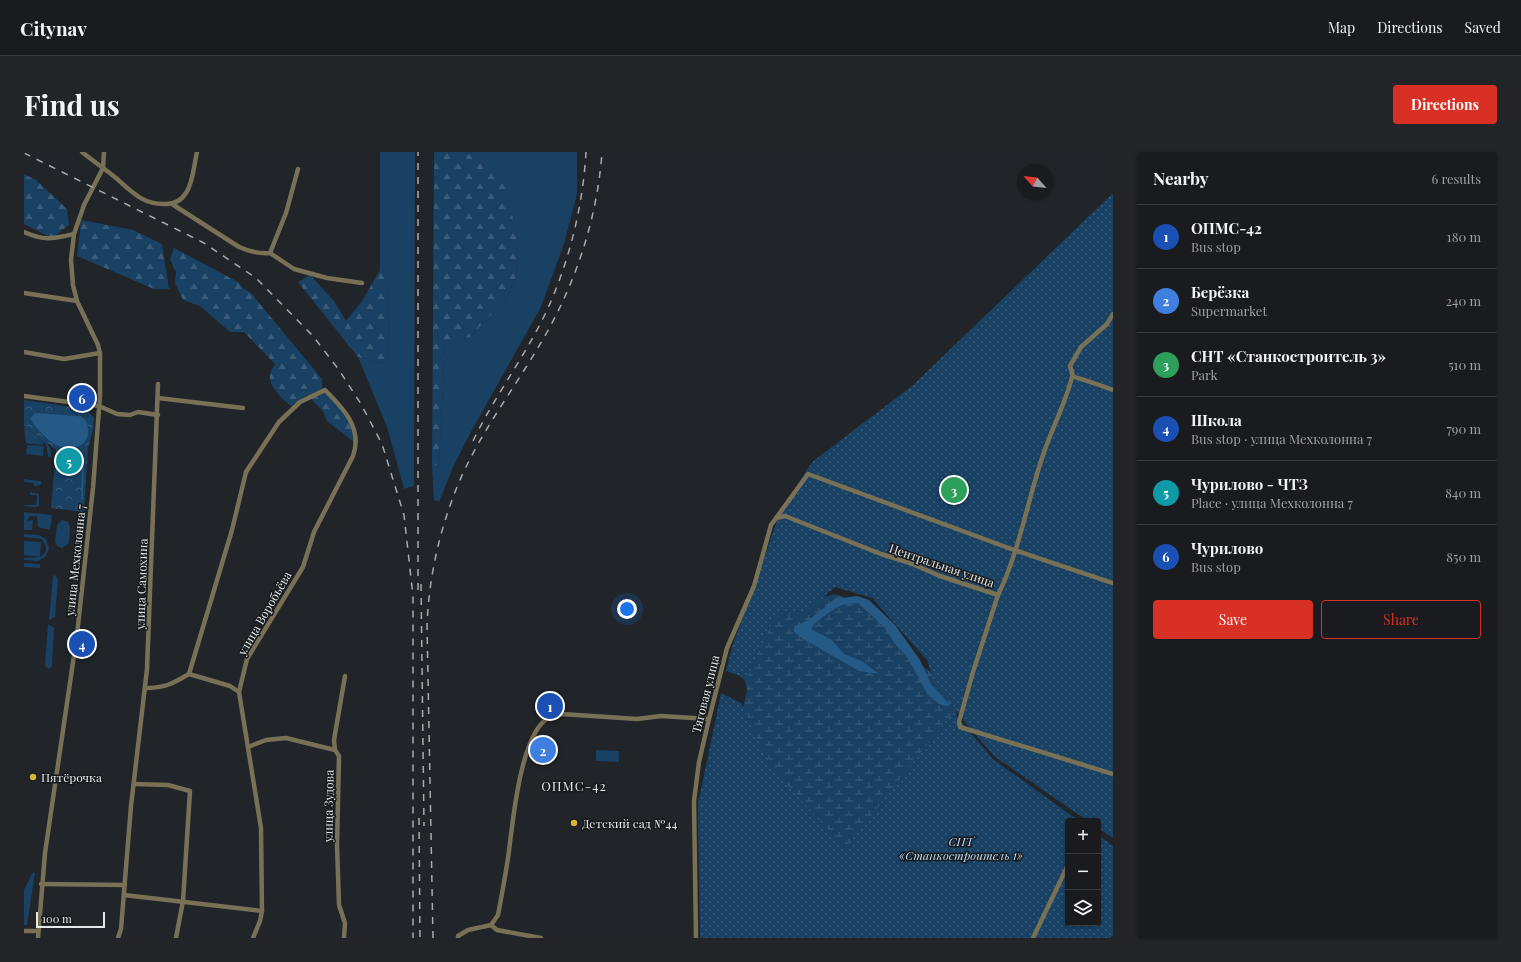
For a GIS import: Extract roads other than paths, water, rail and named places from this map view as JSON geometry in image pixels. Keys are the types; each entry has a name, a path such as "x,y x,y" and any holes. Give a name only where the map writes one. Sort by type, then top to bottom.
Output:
{"street":[{"path":"82,152 142,200 156,205 172,204 183,197 190,188 197,152"},
{"path":"103,168 104,152"},
{"name":"улица Мехколонна 7","path":"38,938 41,884 77,635 93,488 101,375 98,345 77,301 73,285 72,260 74,234 84,205 103,168"},
{"path":"270,253 286,212 298,169"},
{"path":"172,204 239,247 250,252 261,254 270,253 294,269 327,278 362,283"},
{"path":"24,232 45,239 57,239 74,234"},
{"path":"24,293 77,301"},
{"name":"Центральная улица","path":"776,518 785,516 881,554 910,563 940,576 998,595 1025,519 1042,457 1073,376 1070,366 1081,347 1107,324 1113,314"},
{"path":"24,352 64,359 100,353"},
{"path":"1073,376 1085,382 1113,390"},
{"name":"улица Самохина","path":"118,938 121,929 134,784 147,670 158,384"},
{"name":"улица Воробьёва","path":"189,674 232,530 246,472 279,422 300,402 325,390 341,406 354,428 357,444 353,456 314,532 303,567 248,659 239,692 261,828 262,911 260,921 253,938"},
{"path":"24,396 99,406 117,414 130,415 138,412 158,415"},
{"path":"158,398 242,408"},
{"name":"Тяговая улица","path":"696,938 694,801 699,762 709,719 727,648 754,586 771,525 808,474 1014,550"},
{"path":"1014,550 1113,583"},
{"path":"998,595 973,672 959,722 960,727 1113,774"},
{"path":"145,688 161,688 172,684 189,674 230,686 239,692"},
{"name":"улица Зудова","path":"344,938 345,923 339,905 337,845 339,756 335,750 334,740 345,676"},
{"path":"458,938 458,936 468,930 491,925 498,915 515,800 522,769 533,739 543,722 554,716 562,714 637,719 661,716 709,719"},
{"path":"248,747 266,740 286,738 335,750"},
{"path":"134,784 168,785 190,791 183,901 176,938"},
{"path":"1032,938 1065,871"},
{"path":"41,884 125,885"},
{"path":"124,895 262,911"},
{"path":"491,925 497,930 541,938"},
{"path":"24,931 38,931"}],"waterway":[{"path":"82,499 83,462"},
{"path":"81,506 81,516"}],"railway":[{"path":"418,152 418,590"},
{"path":"473,441 491,407 540,325 556,289 574,232 582,192 586,152"},
{"path":"433,938 427,625 430,590 436,555 445,521 465,469 484,434 536,351 561,305 572,280 589,230 595,205 602,152"},
{"path":"24,153 204,243 256,278 313,336 339,370 361,404 382,444 404,515 413,596 413,938"},
{"path":"421,584 424,826"},
{"path":"419,818 420,938"}],"place":[{"name":"Чурилово","path":"82,398"},
{"name":"Чурилово - ЧТЗ","path":"69,461"},
{"name":"СНТ «Станкостроитель 3»","path":"954,490"},
{"name":"Школа","path":"82,644"},
{"name":"ОПМС-42","path":"550,706"},
{"name":"Берёзка","path":"543,750"},
{"name":"Пятёрочка","path":"33,777"},
{"name":"Детский сад №44","path":"574,823"}],"district":[{"name":"ОПМС-42","path":"574,785"}],"park label":[{"name":"СНТ «Станкостроитель 1»","path":"961,848"}]}
